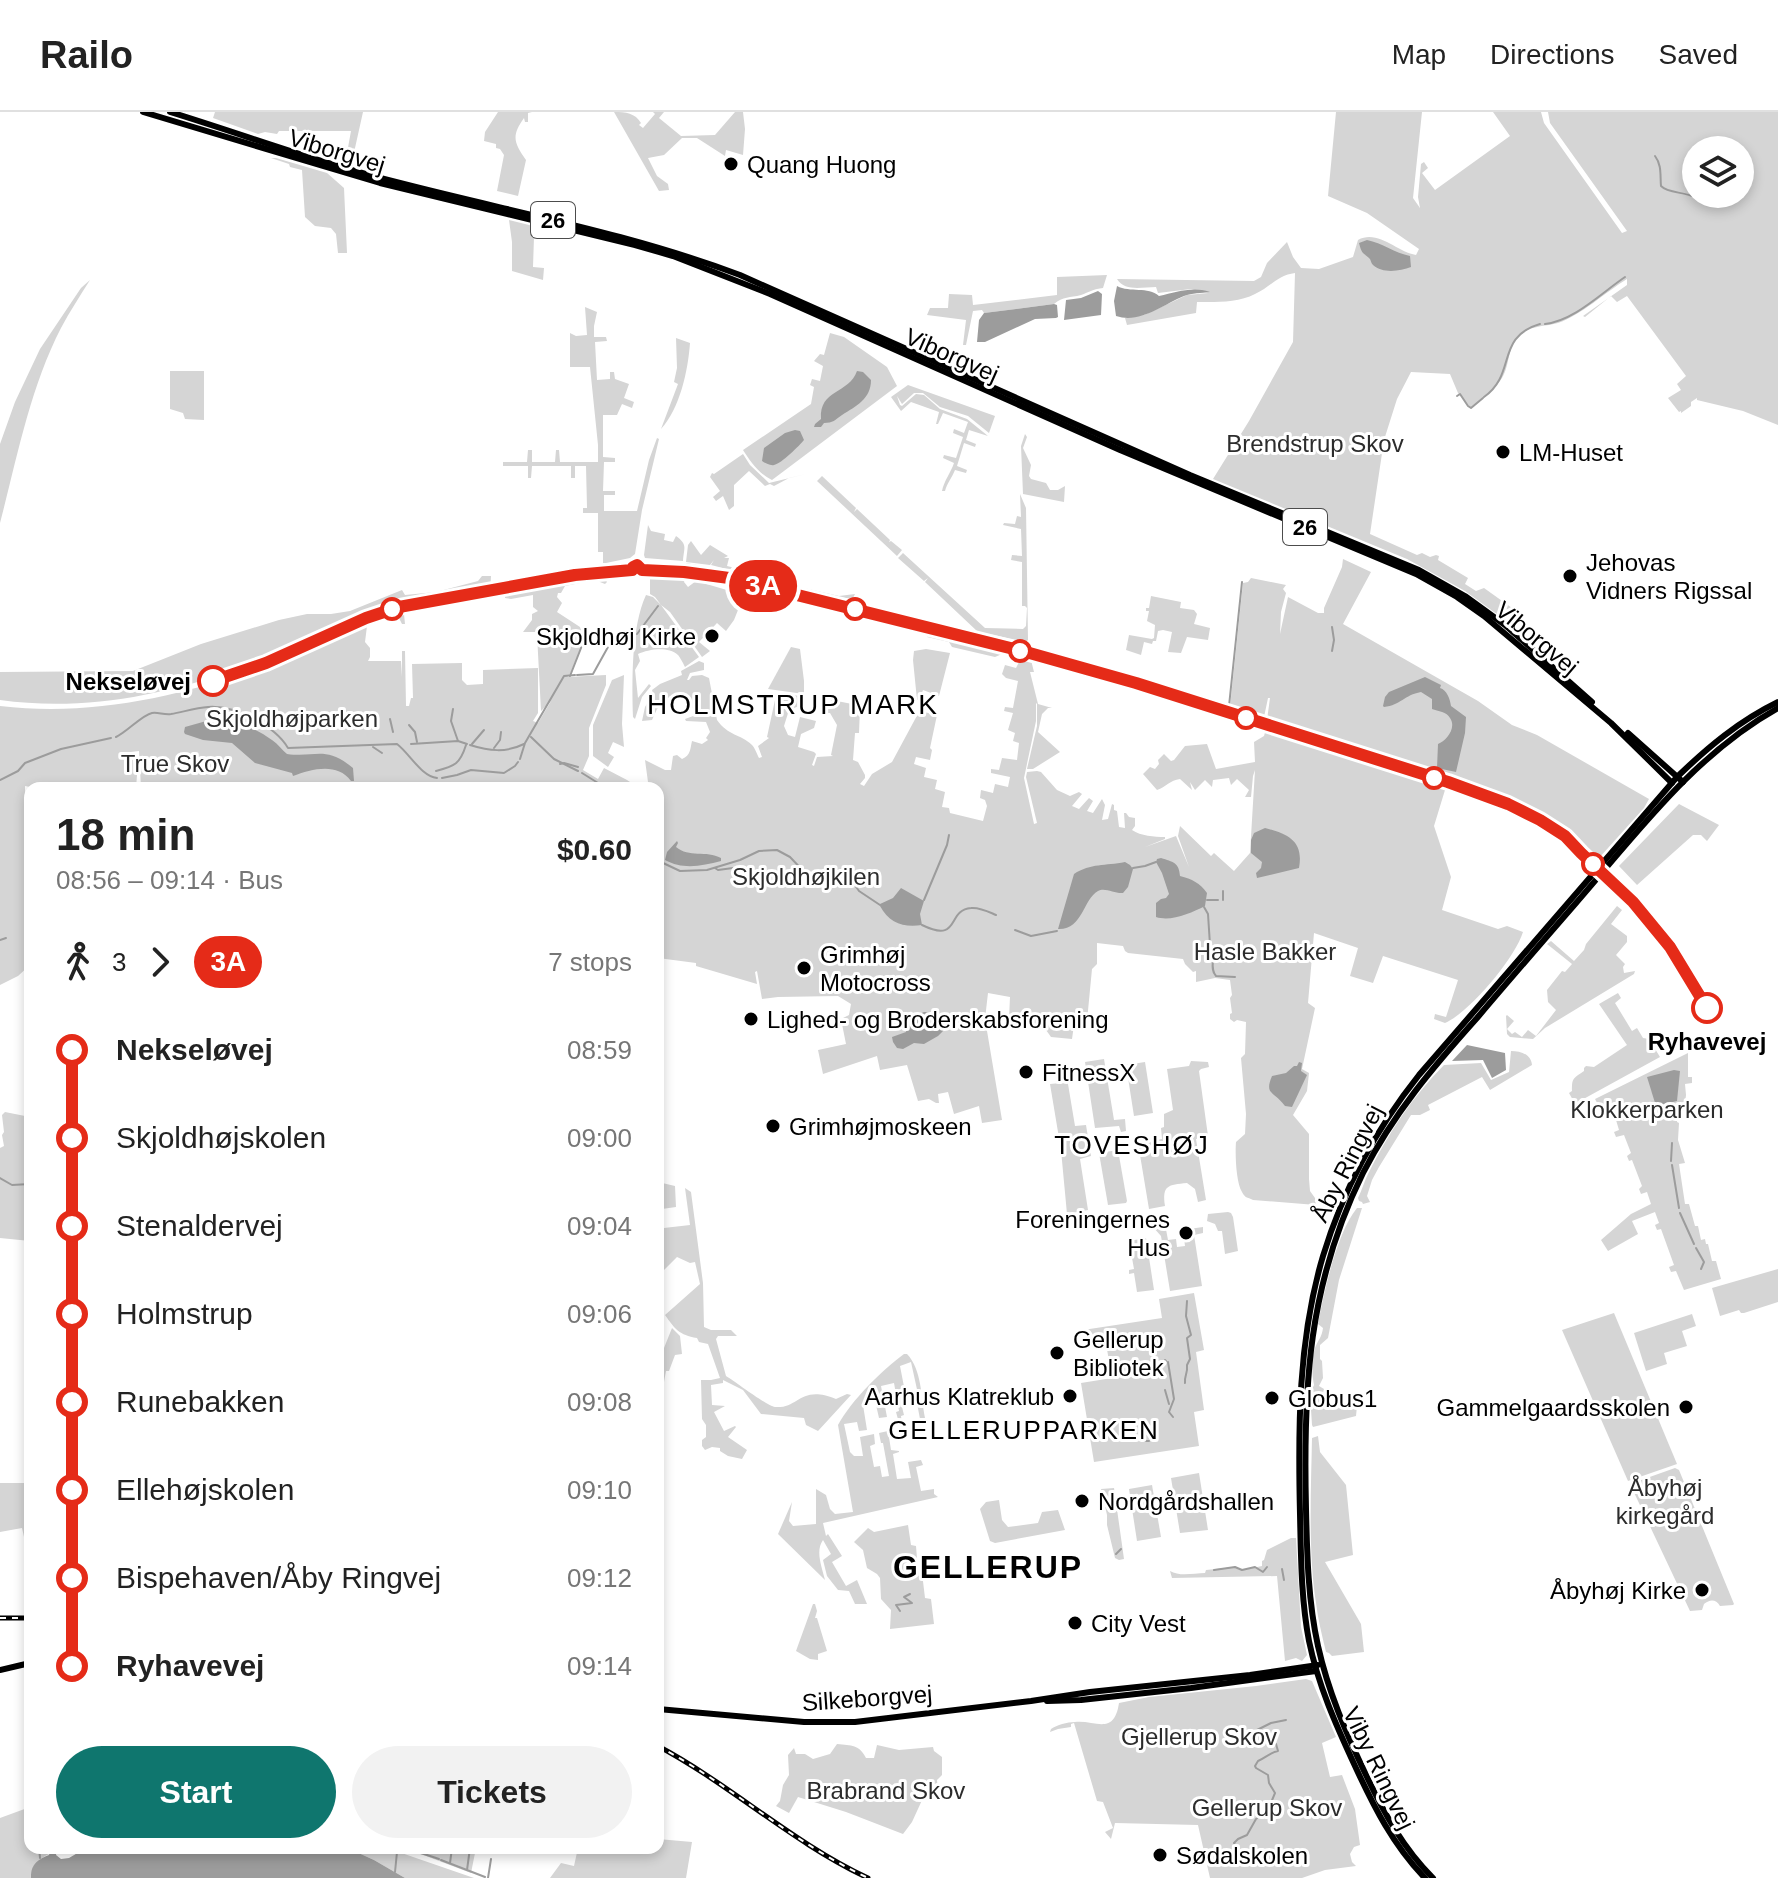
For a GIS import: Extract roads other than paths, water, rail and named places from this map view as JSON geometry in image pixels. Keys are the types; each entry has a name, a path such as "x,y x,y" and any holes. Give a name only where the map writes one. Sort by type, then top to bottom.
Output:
{"main road":[{"name":"Viborgvej","path":"143,112 390,185 673,256 791,303 1120,450 1391,562 1444,589 1484,616 1678,782"},
{"name":"Viborgvej","path":"170,112 400,184 612,234 709,263 1190,475 1403,562 1454,589 1505,625 1678,782"},
{"name":"Åby Ringvej","path":"1319,1668 1308,1557 1305,1473 1308,1374 1319,1297 1345,1213 1374,1153 1415,1091 1678,782 1733,736 1778,705"},
{"path":"0,1670 24,1664"},
{"name":"Silkeborgvej","path":"664,1710 793,1721 859,1722 1072,1694 1319,1668"},
{"name":"Viby Ringvej","path":"1319,1668 1336,1726 1381,1819 1397,1846 1425,1878"},
{"name":"Viby Ringvej","path":"1319,1668 1386,1816 1404,1844 1433,1878"}],"waterway":[{"path":"1655,156 1660,167 1661,186 1682,193"},
{"path":"1545,324 1577,312 1625,277"},
{"path":"1484,397 1500,378 1517,338 1540,324"},
{"path":"1457,396 1460,394 1471,408 1483,398"},
{"path":"1242,582 1229,706 1262,719"},
{"path":"637,634 658,606"},
{"path":"1332,627 1332,651"},
{"path":"570,676 583,643"},
{"path":"610,646 625,645"},
{"path":"577,675 593,674 608,647"},
{"path":"520,759 525,743 564,676 575,675"},
{"path":"116,737 152,713 171,714 219,707 253,718 274,732 288,748 397,744 421,769 437,778"},
{"path":"453,709 451,721 458,741"},
{"path":"390,719 393,732"},
{"path":"409,725 415,732 417,742"},
{"path":"472,744 484,730"},
{"path":"494,748 501,732"},
{"path":"531,737 554,759 578,771"},
{"path":"0,780 18,771 25,763 61,749 111,738"},
{"path":"411,744 458,741 467,744"},
{"path":"470,745 497,750 524,744"},
{"path":"436,771 456,763 466,745"},
{"path":"373,747 382,753"},
{"path":"442,778 471,770 504,773 518,762"},
{"path":"560,764 578,767"},
{"path":"582,773 596,782"},
{"path":"924,900 949,835"},
{"path":"664,863 680,871 707,870 759,851 777,850 790,857 807,875 835,877 842,874 849,877 859,891 880,905"},
{"path":"1133,868 1156,862"},
{"path":"715,868 733,868"},
{"path":"1223,891 1223,900"},
{"path":"1207,900 1218,900"},
{"path":"1204,907 1208,914 1210,945"},
{"path":"922,925 943,931 958,914 971,908 996,915"},
{"path":"1015,930 1031,936 1057,931"},
{"path":"0,940 6,938"},
{"path":"1213,956 1216,976 1235,977"},
{"path":"1671,1161 1672,1143"},
{"path":"1672,1165 1679,1208"},
{"path":"0,1178 12,1185 24,1184"},
{"path":"1680,1213 1694,1244"},
{"path":"1696,1248 1704,1262 1701,1269"},
{"path":"1185,1383 1190,1359 1187,1338 1191,1335 1186,1316 1187,1301"},
{"path":"1168,1362 1174,1399 1169,1412 1173,1417"},
{"path":"1165,1390 1169,1404"},
{"path":"1140,1441 1149,1441"},
{"path":"1116,1554 1121,1549"},
{"path":"1214,1570 1255,1567 1263,1572 1267,1567"},
{"path":"1282,1569 1284,1580"},
{"path":"900,1611 896,1605 912,1603 904,1597 910,1594"},
{"path":"1238,1852 1234,1843 1247,1835 1256,1819 1268,1810 1275,1793 1268,1775 1255,1766 1258,1761 1278,1751 1276,1744 1267,1743 1253,1732 1286,1720"},
{"path":"40,1854 40,1858"},
{"path":"395,1872 397,1854"},
{"path":"424,1854 439,1859"},
{"path":"450,1863 451,1854"},
{"path":"467,1870 469,1854"},
{"path":"488,1878 491,1859"},
{"path":"441,1860 485,1877"}],"railway":[{"path":"0,1618 24,1618"},
{"path":"664,1749 814,1848 868,1878"}],"place":[{"name":"Quang Huong","path":"731,164"},
{"name":"LM-Huset","path":"1503,452"},
{"name":"Jehovas Vidners Rigssal","path":"1570,576"},
{"name":"Skjoldhøj Kirke","path":"712,636"},
{"name":"Nekseløvej","path":"213,681"},
{"name":"Grimhøj Motocross","path":"804,968"},
{"name":"Ryhavevej","path":"1707,1008"},
{"name":"Lighed- og Broderskabsforening","path":"751,1019"},
{"name":"FitnessX","path":"1026,1072"},
{"name":"Grimhøjmoskeen","path":"773,1126"},
{"name":"Foreningernes Hus","path":"1186,1233"},
{"name":"Gellerup Bibliotek","path":"1057,1353"},
{"name":"Aarhus Klatreklub","path":"1070,1396"},
{"name":"Globus1","path":"1272,1398"},
{"name":"Gammelgaardsskolen","path":"1686,1407"},
{"name":"Nordgårdshallen","path":"1082,1501"},
{"name":"Åbyhøj Kirke","path":"1702,1590"},
{"name":"City Vest","path":"1075,1623"},
{"name":"Sødalskolen","path":"1160,1855"}],"district":[{"name":"HOLMSTRUP MARK","path":"793,704"},
{"name":"TOVESHØJ","path":"1132,1145"},
{"name":"GELLERUPPARKEN","path":"1024,1430"},
{"name":"GELLERUP","path":"988,1567"}],"park label":[{"name":"Brendstrup Skov","path":"1315,443"},
{"name":"Skjoldhøjparken","path":"292,718"},
{"name":"True Skov","path":"175,763"},
{"name":"Skjoldhøjkilen","path":"806,876"},
{"name":"Hasle Bakker","path":"1265,951"},
{"name":"Klokkerparken","path":"1647,1109"},
{"name":"Åbyhøj kirkegård","path":"1665,1501"},
{"name":"Gjellerup Skov","path":"1199,1736"},
{"name":"Brabrand Skov","path":"886,1790"},
{"name":"Gellerup Skov","path":"1267,1807"}]}
